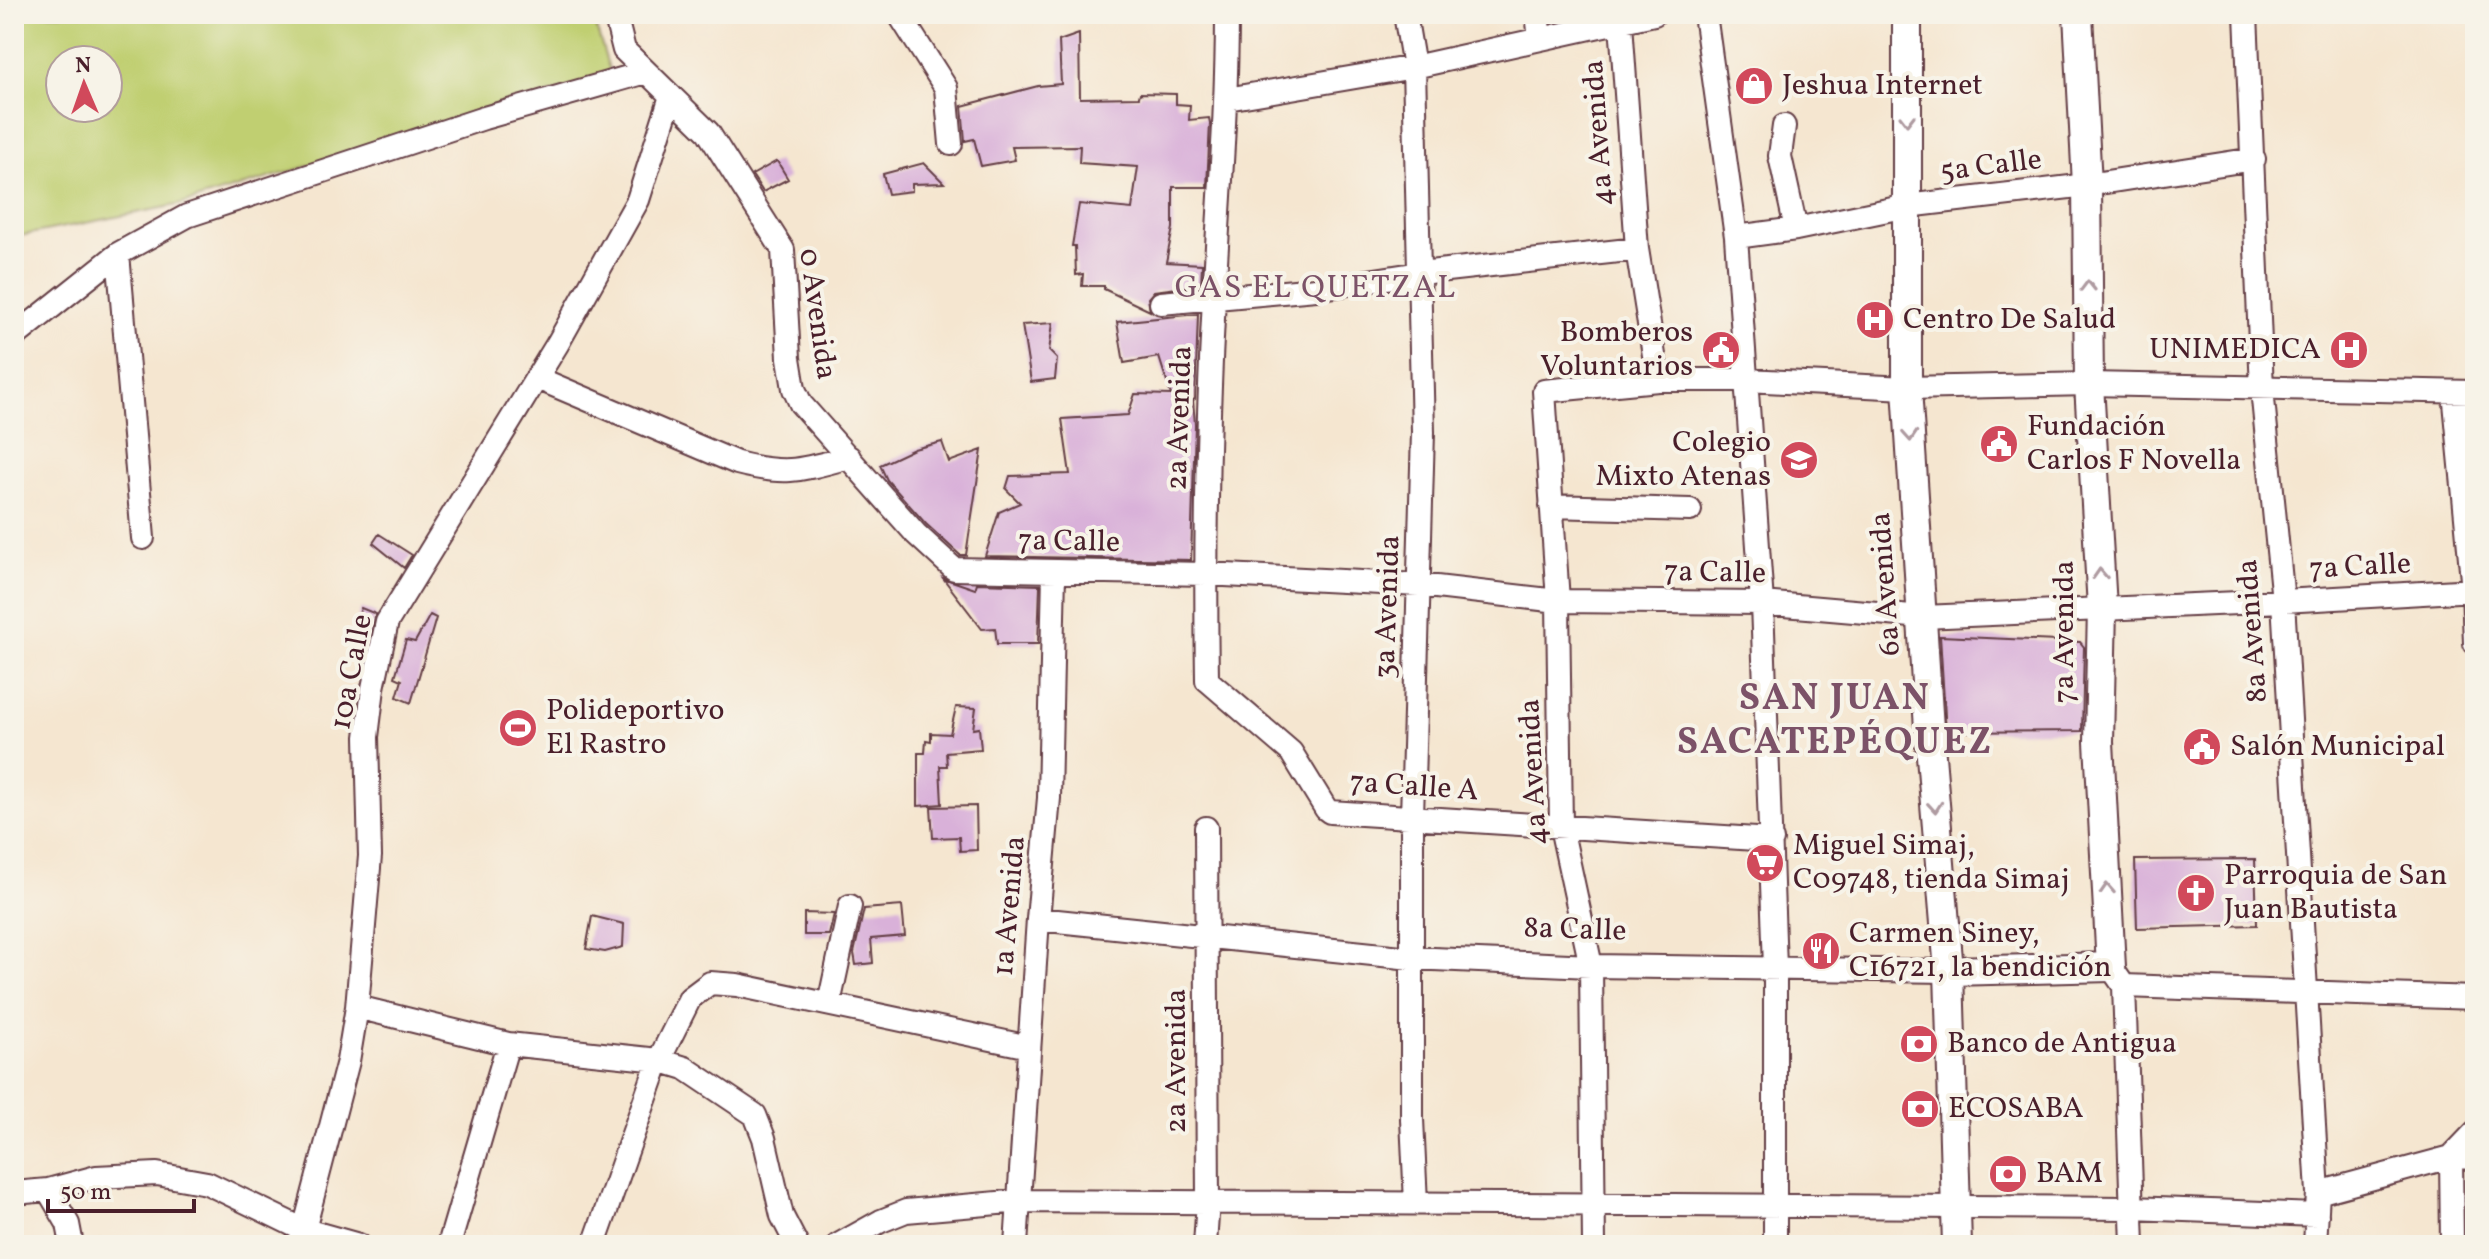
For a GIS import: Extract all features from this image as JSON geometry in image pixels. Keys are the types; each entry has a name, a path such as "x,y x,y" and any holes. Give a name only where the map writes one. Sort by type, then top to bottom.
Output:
{"main road":[{"name":"6a Avenida","path":"1907,14 1907,388 1930,744 1949,971 1957,1245"},
{"name":"7a Avenida","path":"2078,14 2087,185 2089,384 2102,608 2099,742 2118,976"},
{"name":"8a Calle","path":"1949,971 2118,976"}],"street":[{"name":"0 Avenida","path":"615,14 624,50 708,132 783,250 789,358 794,389 801,404 916,534 954,569"},
{"path":"899,14 946,88 951,144"},
{"name":"2a Avenida","path":"1207,680 1206,574 1214,300 1227,99 1227,14"},
{"name":"3a Avenida","path":"1405,14 1414,67 1423,432 1412,817 1412,1119 1416,1203"},
{"name":"4a Avenida","path":"1537,14 1540,39"},
{"path":"1227,99 1414,67 1654,14"},
{"path":"1705,14 1736,237 1762,603 1775,968 1775,1245"},
{"name":"8a Avenida","path":"2246,14 2262,389 2283,601 2318,1204 2315,1244"},
{"name":"4a Avenida","path":"1594,1245 1591,966 1561,827 1558,601 1544,391 1658,380 1637,249 1621,23"},
{"path":"14,337 118,254 187,216 484,118 646,72"},
{"name":"10a Calle","path":"301,1237 348,1061 357,1007 370,856 367,737 373,688 387,622 537,378 638,200 671,96"},
{"path":"1784,126 1780,156 1796,229"},
{"name":"5a Calle","path":"1736,237 1796,229 1907,206 2087,185 2254,159"},
{"path":"1161,303 1316,289 1420,273 1637,249"},
{"path":"118,254 143,538"},
{"path":"537,378 737,463 778,472 796,471 849,457"},
{"path":"1658,380 1746,380 1907,388 2089,384 2464,392 2475,643"},
{"path":"1551,506 1690,510"},
{"name":"7a Calle","path":"954,569 1206,574 1419,585 1558,601 1762,603 1923,617 2474,590"},
{"name":"1a Avenida","path":"1016,1245 1050,786 1054,572"},
{"name":"7a Calle A","path":"1207,680 1291,752 1330,812 1772,840"},
{"name":"2a Avenida","path":"1205,1245 1208,1201 1206,828"},
{"path":"829,1004 850,906"},
{"name":"8a Calle","path":"1038,919 1411,958 1591,966 1949,971"},
{"path":"2118,976 2305,993 2475,998"},
{"name":"7a Avenida","path":"2118,976 2133,1245"},
{"path":"594,1245 659,1060 690,998 710,983 737,985 1029,1047"},
{"path":"357,1007 508,1044 659,1060 685,1068 755,1115 764,1138 782,1216 797,1245"},
{"path":"449,1245 508,1044"},
{"path":"2452,1245 2451,1157 2475,1132"},
{"path":"838,1245 906,1211 1021,1201 1955,1208 2318,1204 2451,1157 2475,1158"},
{"path":"14,1193 48,1190 96,1177 157,1174 207,1183 301,1237 359,1245"},
{"path":"48,1190 68,1224 72,1245"}],"green space":[{"path":"14,14 592,14 611,75 182,204 14,237"}],"building":[{"path":"1079,34 1080,98 1139,97 1140,93 1176,94 1176,104 1190,105 1189,120 1209,118 1207,187 1173,187 1173,228 1166,262 1202,264 1201,285 1154,291 1148,298 1150,311 1104,289 1104,286 1082,286 1083,274 1076,275 1075,246 1072,246 1079,204 1132,209 1138,167 1079,163 1080,146 1012,147 1015,160 981,166 974,139 965,141 962,106 1038,86 1061,84 1059,41"},
{"path":"777,161 788,179 763,192 752,175"},
{"path":"924,163 944,183 912,184 912,191 888,194 883,174"},
{"path":"1198,314 1193,400 1191,560 985,556 999,512 1020,503 1006,489 1010,476 1070,474 1062,419 1128,415 1135,394 1171,395 1159,357 1124,363 1117,322"},
{"path":"1053,323 1049,351 1057,359 1055,379 1031,382 1022,325"},
{"path":"942,442 949,462 982,450 966,555 960,555 926,524 887,480 880,465 914,449"},
{"path":"379,534 412,555 404,568 373,543"},
{"path":"943,578 975,589 977,583 1040,585 1038,644 997,644 995,628 982,629"},
{"path":"361,608 376,614 369,641 352,634"},
{"path":"430,615 436,618 411,703 397,697 402,680 395,677 406,640 415,642"},
{"path":"1940,636 2080,642 2084,647 2082,731 1946,732"},
{"path":"956,707 976,708 973,729 979,728 981,749 946,752 947,766 940,766 942,804 918,806 918,753 925,753 926,740 931,741 931,733 950,734"},
{"path":"976,806 977,850 960,851 959,837 933,838 931,807"},
{"name":"Parroquia de San Juan Bautista","path":"2255,859 2257,925 2137,928 2135,860"},
{"path":"902,906 905,936 871,939 873,963 856,965 854,953 864,909"},
{"path":"804,913 834,914 829,935 804,935"},
{"path":"592,916 624,924 623,947 605,952 586,949"}],"place":[{"name":"Jeshua Internet","path":"1754,86"},
{"name":"Centro De Salud","path":"1875,320"},
{"name":"Bomberos Voluntarios","path":"1721,350"},
{"name":"UNIMEDICA","path":"2349,350"},
{"name":"Fundación Carlos F Novella","path":"1999,444"},
{"name":"Colegio Mixto Atenas","path":"1799,460"},
{"name":"Polideportivo El Rastro","path":"518,728"},
{"name":"Salón Municipal","path":"2202,747"},
{"name":"Miguel Simaj, C09748, tienda Simaj","path":"1765,863"},
{"name":"Parroquia de San Juan Bautista","path":"2196,893"},
{"name":"Carmen Siney, C16721, la bendición","path":"1821,951"},
{"name":"Banco de Antigua","path":"1919,1044"},
{"name":"ECOSABA","path":"1920,1109"},
{"name":"BAM","path":"2008,1174"}],"district":[{"name":"GAS EL QUETZAL","path":"1316,289"},
{"name":"SAN JUAN SACATEPÉQUEZ","path":"1835,721"}]}
